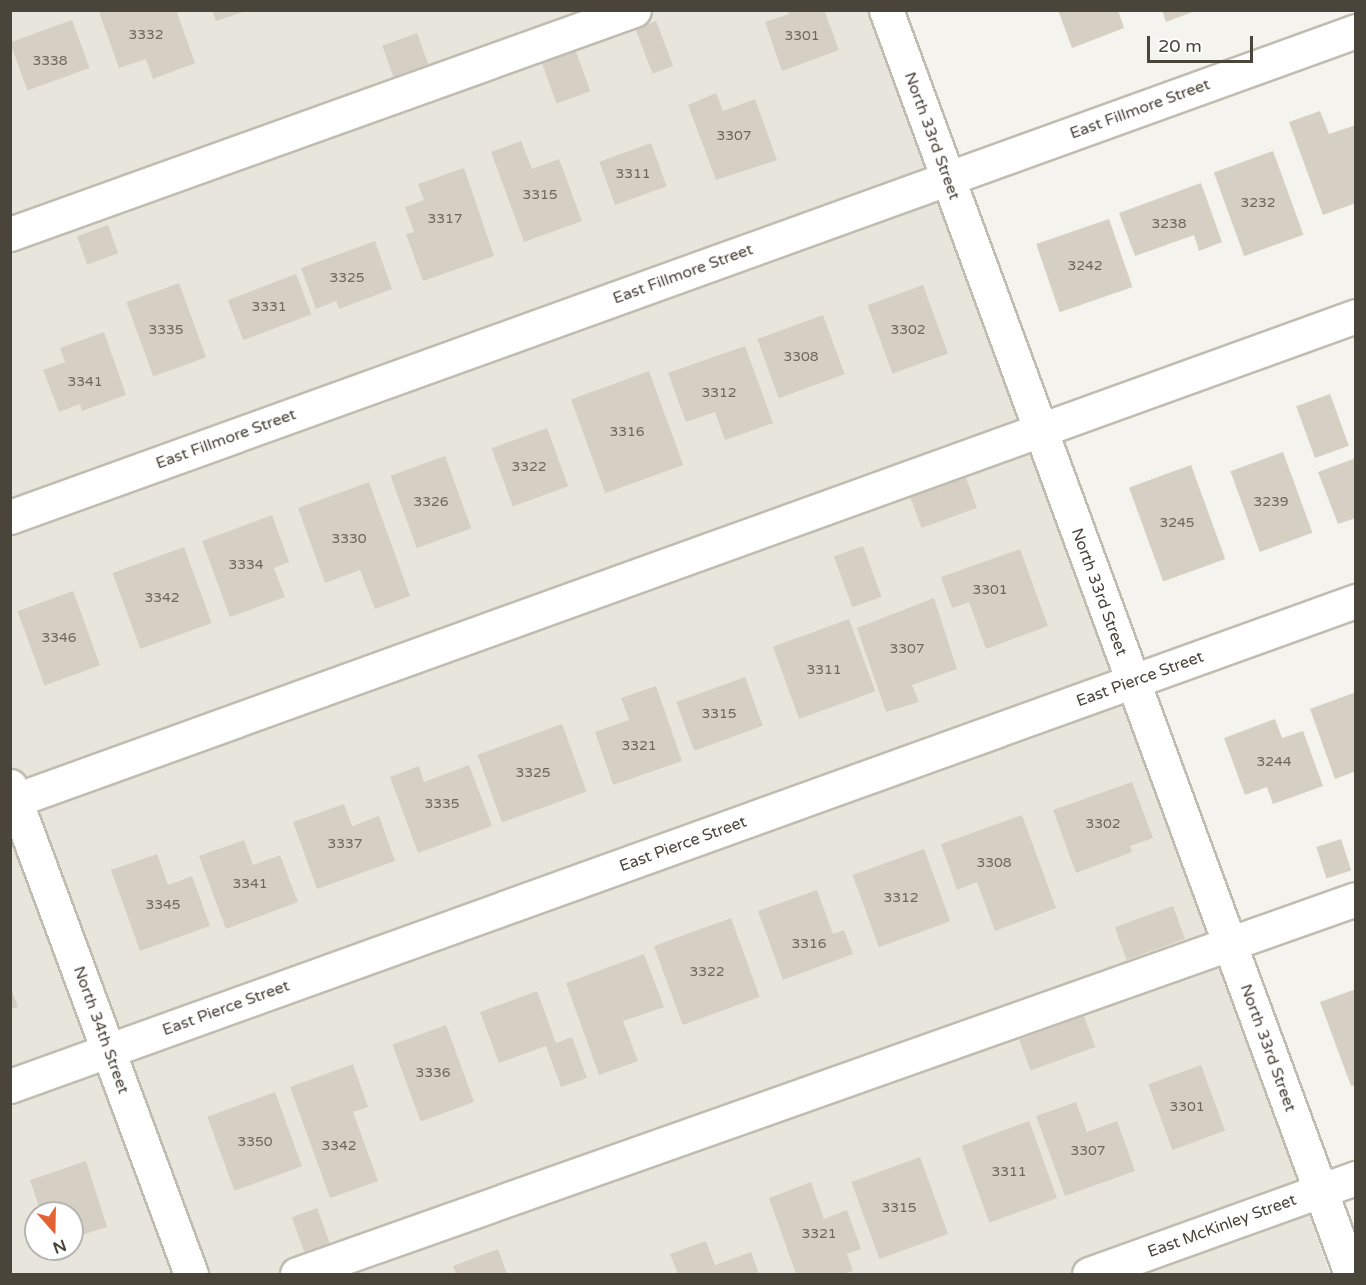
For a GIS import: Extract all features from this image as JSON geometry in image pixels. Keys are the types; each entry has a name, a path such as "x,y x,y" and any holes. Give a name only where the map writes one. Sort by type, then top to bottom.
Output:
{"street":[{"path":"10,234 634,10"},
{"name":"North 33rd Street","path":"886,10 1131,682 1351,1275"},
{"name":"East Fillmore Street","path":"10,517 1356,31"},
{"path":"12,796 1041,431 1356,316"},
{"name":"East Pierce Street","path":"10,1086 1356,601"},
{"name":"North 34th Street","path":"12,796 191,1275"},
{"path":"297,1275 1230,946 1356,899"},
{"name":"East McKinley Street","path":"1089,1275 1356,1178"}],"shaded area":[{"path":"10,11 884,11 1330,1274 11,1274"}],"building":[{"path":"103,10 176,10 195,63 153,79 146,59 119,68 99,12"},
{"path":"212,10 246,10 246,11 216,21"},
{"path":"787,10 824,10 839,50 782,71 765,22 789,14"},
{"path":"1058,10 1118,10 1124,28 1072,48"},
{"path":"1162,10 1195,10 1195,11 1166,22"},
{"path":"72,20 89,68 27,90 10,43"},
{"path":"656,21 673,66 653,74 635,29"},
{"path":"417,33 428,64 394,77 382,46"},
{"path":"575,49 590,91 557,104 541,61"},
{"path":"716,93 723,111 755,99 777,160 716,180 688,105"},
{"path":"1320,111 1329,134 1356,125 1356,203 1323,215 1289,122"},
{"path":"521,141 532,169 559,159 582,221 524,242 491,152"},
{"path":"651,143 667,186 615,205 599,162"},
{"path":"1273,151 1303,235 1244,256 1214,173"},
{"path":"464,168 494,256 423,281 406,234 414,232 405,207 424,200 418,184"},
{"path":"1201,183 1222,242 1199,251 1194,235 1135,256 1119,213"},
{"path":"1109,219 1132,287 1060,312 1036,244"},
{"path":"108,225 118,253 87,264 77,236"},
{"path":"375,241 392,289 339,309 336,301 316,309 301,268"},
{"path":"296,274 311,314 243,340 228,300"},
{"path":"179,283 206,357 153,376 126,302"},
{"path":"923,285 948,354 893,374 868,305"},
{"path":"823,315 845,374 779,398 757,339"},
{"path":"104,332 126,395 82,411 80,404 59,412 43,370 65,362 60,348"},
{"path":"745,346 773,423 725,440 715,412 686,422 668,373"},
{"path":"649,371 683,465 605,493 571,399"},
{"path":"1330,394 1349,446 1315,458 1296,406"},
{"path":"547,428 568,486 513,506 492,448"},
{"path":"1283,452 1312,533 1260,552 1230,471"},
{"path":"445,456 471,528 417,548 390,476"},
{"path":"1356,458 1356,518 1338,524 1318,472"},
{"path":"1191,465 1225,559 1163,582 1129,488"},
{"path":"965,475 977,508 922,528 910,495"},
{"path":"369,482 410,596 375,609 360,570 325,583 298,508"},
{"path":"272,515 289,562 274,568 285,597 230,617 202,541"},
{"path":"863,546 881,597 852,607 834,557"},
{"path":"184,547 212,623 140,649 113,573"},
{"path":"1020,549 1048,626 986,649 969,602 952,608 941,577"},
{"path":"73,591 100,665 45,685 18,611"},
{"path":"934,598 957,669 912,685 919,702 886,712 857,628"},
{"path":"849,619 875,691 799,719 773,647"},
{"path":"745,677 763,726 694,751 676,702"},
{"path":"656,686 682,761 613,785 595,732 629,720 621,698"},
{"path":"1356,692 1356,771 1335,779 1310,709"},
{"path":"1275,719 1282,738 1303,731 1323,786 1273,804 1267,787 1245,795 1224,738"},
{"path":"562,724 587,792 502,822 477,755"},
{"path":"469,765 492,826 418,853 390,777 419,766 424,782"},
{"path":"1132,782 1153,838 1130,846 1132,852 1076,873 1053,810"},
{"path":"344,804 352,826 379,816 395,861 317,889 293,822"},
{"path":"1022,815 1056,908 995,931 977,882 957,890 941,844"},
{"path":"1341,839 1351,870 1326,878 1316,847"},
{"path":"244,840 253,865 280,855 298,902 226,929 199,856"},
{"path":"924,849 950,921 879,947 853,875"},
{"path":"157,854 168,885 192,876 210,926 140,951 111,870"},
{"path":"817,890 833,934 844,930 853,954 783,980 758,911"},
{"path":"1173,906 1185,939 1127,960 1115,927"},
{"path":"731,918 760,997 683,1025 654,946"},
{"path":"644,954 664,1007 623,1021 638,1061 599,1075 566,983"},
{"path":"10,986 18,1007 10,1009"},
{"path":"1356,989 1356,1085 1351,1086 1320,1002"},
{"path":"537,991 556,1043 572,1037 587,1078 561,1087 546,1046 499,1063 480,1012"},
{"path":"1084,1016 1095,1047 1030,1071 1019,1040"},
{"path":"446,1025 474,1102 420,1122 392,1044"},
{"path":"353,1064 368,1107 353,1112 378,1181 330,1198 290,1087"},
{"path":"1201,1065 1225,1131 1172,1150 1148,1084"},
{"path":"275,1092 302,1166 234,1191 207,1117"},
{"path":"1076,1102 1087,1132 1117,1121 1135,1171 1065,1196 1036,1116"},
{"path":"1029,1121 1057,1198 989,1223 961,1146"},
{"path":"920,1157 948,1234 879,1259 851,1182"},
{"path":"86,1161 107,1227 84,1234 84,1201 37,1201 30,1180"},
{"path":"811,1182 824,1219 847,1210 861,1249 847,1254 853,1271 842,1274 796,1274 769,1198"},
{"path":"317,1208 330,1243 304,1252 292,1217"},
{"path":"706,1241 715,1265 751,1252 759,1274 678,1274 670,1254"},
{"path":"498,1249 507,1274 456,1274 453,1266"}]}
